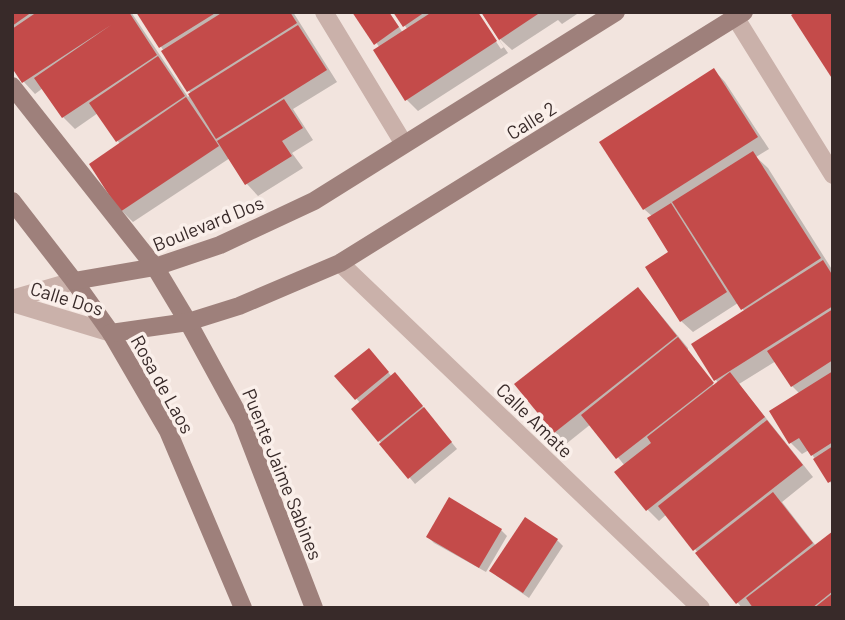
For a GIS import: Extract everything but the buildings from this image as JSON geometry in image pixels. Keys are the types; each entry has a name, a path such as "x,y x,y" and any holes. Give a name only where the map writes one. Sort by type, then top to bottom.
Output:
{"street":[{"path":"324,12 404,144 616,12"},
{"path":"737,14 833,175"},
{"name":"Calle 2","path":"340,263 737,14"},
{"path":"12,86 155,267"},
{"name":"Boulevard Dos","path":"74,281 155,267 220,245 314,201 404,144"},
{"name":"Rosa de Laos","path":"12,201 111,333 168,430 243,608"},
{"path":"111,333 188,322 239,306 340,263"},
{"name":"Calle Amate","path":"340,263 701,608"},
{"name":"Puente Jaime Sabines","path":"155,267 242,421 314,608"},
{"name":"Calle Dos","path":"12,301 74,281"},
{"name":"Calle Dos","path":"12,301 111,333"}]}
